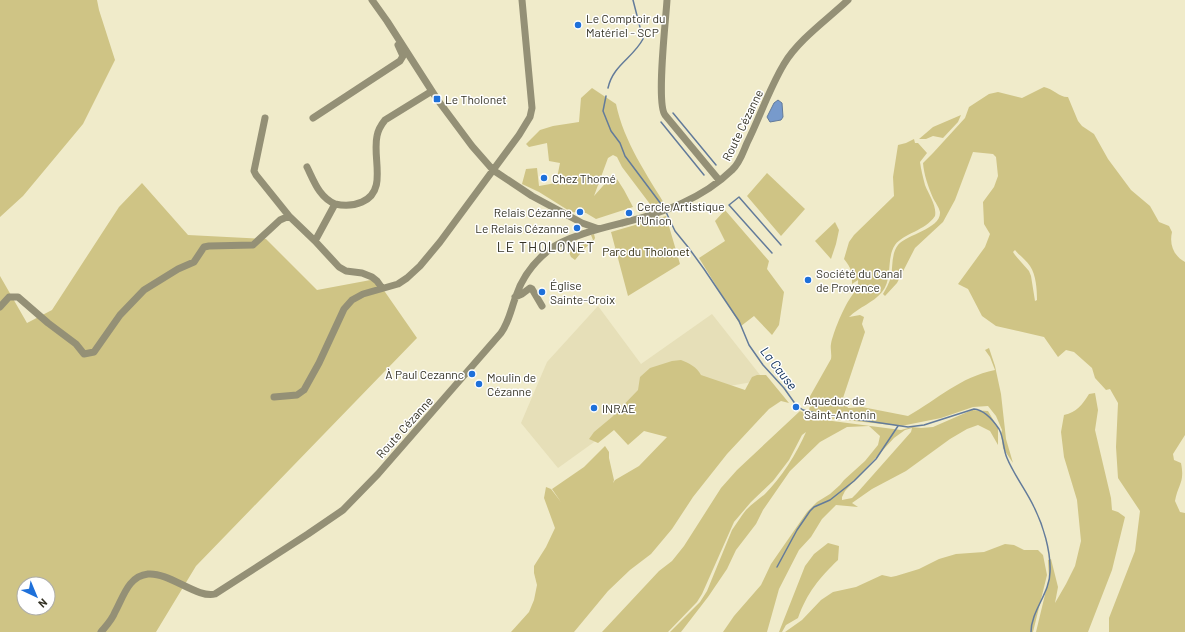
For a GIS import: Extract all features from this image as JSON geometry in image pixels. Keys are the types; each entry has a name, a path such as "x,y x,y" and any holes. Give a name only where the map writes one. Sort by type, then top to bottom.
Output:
{"street":[{"path":"372,0 432,91 476,151 493,170 532,196 582,223 599,229"},
{"path":"274,397 297,395 302,393 316,369 348,304 363,294 403,281 420,266 440,242 519,135 530,117 531,111 522,0"},
{"path":"667,0 661,89 662,110 719,180"},
{"name":"Route Cézanne","path":"101,632 115,613 127,589 132,582 139,577 148,574 166,577 203,593 210,595 215,594 343,510 378,474 501,332 506,325 515,297 525,276 549,250 560,243 599,229 667,211 699,195 732,170 738,162 779,72 787,58 802,41 848,0"},
{"path":"313,118 400,61 403,56 397,42 399,40"},
{"path":"307,167 322,194 330,202 343,205 358,204 365,201 372,196 376,187 376,142 380,127 388,117 432,91"},
{"path":"265,118 254,171 256,175 289,216 342,269 362,273 372,277 382,288"},
{"path":"315,241 335,204"},
{"path":"0,307 10,297 18,297 48,323 76,344 84,354 94,352 120,315 140,294 178,269 194,262 204,247 253,246 280,220 289,216"},
{"path":"515,297 530,288 542,306"}],"shaded area":[{"path":"598,306 641,364 712,314 764,380 654,399 558,468 521,423 547,362"}],"green space":[{"path":"0,0 97,0 115,60 83,124 23,196 0,217"},
{"path":"1044,87 1068,97 1078,121 1082,126 1094,134 1108,159 1131,190 1150,206 1159,222 1169,226 1172,232 1171,241 1173,250 1181,260 1185,262 1185,435 1173,454 1174,460 1181,463 1182,470 1182,479 1175,501 1180,512 1185,513 1185,632 1109,632 1109,618 1135,551 1140,511 1118,478 1116,447 1118,403 1110,389 1106,390 1095,378 1092,368 1074,352 1066,350 1058,357 1044,337 996,326 982,316 968,289 958,284 985,247 990,234 984,224 983,202 994,187 998,176 996,157 993,154 973,152 955,200 943,222 915,248 897,283 885,296 883,294 891,277 893,256 898,245 902,241 930,227 939,218 940,212 928,185 923,163 965,118 969,107 989,94 998,92 1022,98","holes":["1015,250 1028,264 1034,274 1037,291 1037,300 1035,301 1031,276 1029,271 1013,252"]},
{"path":"592,88 616,104 630,145 667,208 656,212 622,167 617,157 613,155 608,158 594,196 610,178 615,176 633,207 596,219 586,213 571,212 539,192 522,184 526,169 537,168 539,186 556,183 560,163 549,161 547,143 529,147 526,144 540,130 553,126 579,122 581,98"},
{"path":"961,115 958,122 943,138 933,136 926,139 919,139 933,127"},
{"path":"914,139 915,143 918,143 927,153 920,162 921,171 925,185 934,204 935,216 926,225 895,245 892,250 889,275 882,292 849,317 860,315 864,317 862,324 865,332 843,398 848,408 862,407 908,416 960,383 982,373 995,370 990,357 985,350 989,348 995,366 1001,394 1006,439 1013,463 1003,448 1001,434 1002,430 996,416 988,406 973,407 941,418 901,426 817,417 809,410 811,402 809,398 831,359 831,344 836,328 844,309 858,285 858,280 852,284 851,271 849,265 844,259 849,242 854,235 894,196 893,177 898,145"},
{"path":"767,173 805,209 781,236 747,196"},
{"path":"142,183 188,235 266,239 317,290 376,279 417,338 196,566 156,632 0,632 0,276 27,323 52,310 119,207"},
{"path":"725,210 769,261 767,269 784,292 779,325 772,335 754,316 741,326 699,258 725,241 715,221"},
{"name":"Parc du Tholonet","path":"666,216 680,264 628,296 611,232"},
{"path":"835,222 839,230 831,259 815,241"},
{"path":"594,234 594,240 575,260 571,257 565,244 567,243 569,248 572,249 593,240 591,235"},
{"path":"681,360 687,362 701,375 745,390 752,377 757,375 766,375 789,403 781,401 769,409 727,454 693,497 672,529 651,554 630,570 608,591 574,632 511,632 529,612 534,600 537,585 534,566 546,547 555,528 544,498 546,487 551,489 561,502 552,489 584,467 605,446 609,452 614,480 613,483 615,480 639,466 667,437 644,431 628,445 614,430 598,443 589,439 594,432 612,417 638,390 640,377 650,368 672,361"},
{"path":"1095,393 1098,410 1095,430 1111,498 1112,510 1125,517 1112,570 1088,632 1036,632 1049,578 1048,560 1051,559 1058,587 1055,603 1075,566 1081,541 1077,500 1064,457 1061,432 1064,415 1076,410 1089,394"},
{"path":"972,410 988,411 998,428 998,445 990,431 978,425 967,429 950,439 906,471 872,489 852,503 858,507 836,505 822,519 811,537 799,550 779,589 767,632 723,632 734,616 761,585 771,564 807,512 817,502 830,494 840,485 865,461 878,445 880,436 869,426 847,427 820,442 790,471 763,510 756,524 736,550 727,569 681,632 670,632 700,602 707,591 732,530 746,510 765,494 777,481 793,457 806,432 802,435 789,460 773,481 751,502 734,522 702,594 697,602 668,632 602,632 659,571 672,561 684,546 721,488 737,470 800,411 817,419 901,430 912,427 933,427","holes":["912,428 911,432 852,498 842,500 845,491 894,438 905,430"]},
{"path":"828,543 839,546 838,560 814,586 805,601 798,618 786,625 782,632 779,632 805,566 814,554"},
{"path":"1005,544 1014,545 1024,550 1038,550 1043,555 1047,575 1033,632 785,632 802,620 821,600 833,592 856,587 882,575 891,577 919,569 939,559 956,554 984,552"}],"water":[{"path":"778,100 782,103 783,117 781,120 770,122 767,117 774,103"}],"waterway":[{"name":"La Cause","path":"608,88 614,73 639,46 643,39 633,0"},
{"name":"La Cause","path":"606,96 603,111 611,131 620,143 625,156 664,208"},
{"path":"673,113 716,165"},
{"path":"661,122 704,175"},
{"path":"772,253 729,205 739,197 781,245"},
{"name":"La Cause","path":"666,212 675,231 704,269 739,321 749,345 763,365 784,388 796,405 803,410 820,414 908,427 924,425 974,409 985,413 994,422 1001,432 1006,455 1010,464 1037,514 1048,547 1050,564 1049,580 1034,617 1031,632"},
{"path":"777,567 797,530 810,511 814,507 830,500 854,481 876,459 898,426"}],"place":[{"name":"Le Comptoir du Matériel - SCP","path":"578,25"},
{"name":"Le Tholonet","path":"437,99"},
{"name":"Chez Thomé","path":"544,178"},
{"name":"Relais Cézanne","path":"580,212"},
{"name":"Cercle Artistique l'Union","path":"629,213"},
{"name":"Le Relais Cézanne","path":"577,228"},
{"name":"Société du Canal de Provence","path":"808,280"},
{"name":"Église Sainte-Croix","path":"542,292"},
{"name":"À Paul Cezannc","path":"472,374"},
{"name":"Moulin de Cézanne","path":"479,384"},
{"name":"Aqueduc de Saint-Antonin","path":"796,407"},
{"name":"INRAE","path":"594,408"}],"district":[{"name":"LE THOLONET","path":"546,246"}]}
